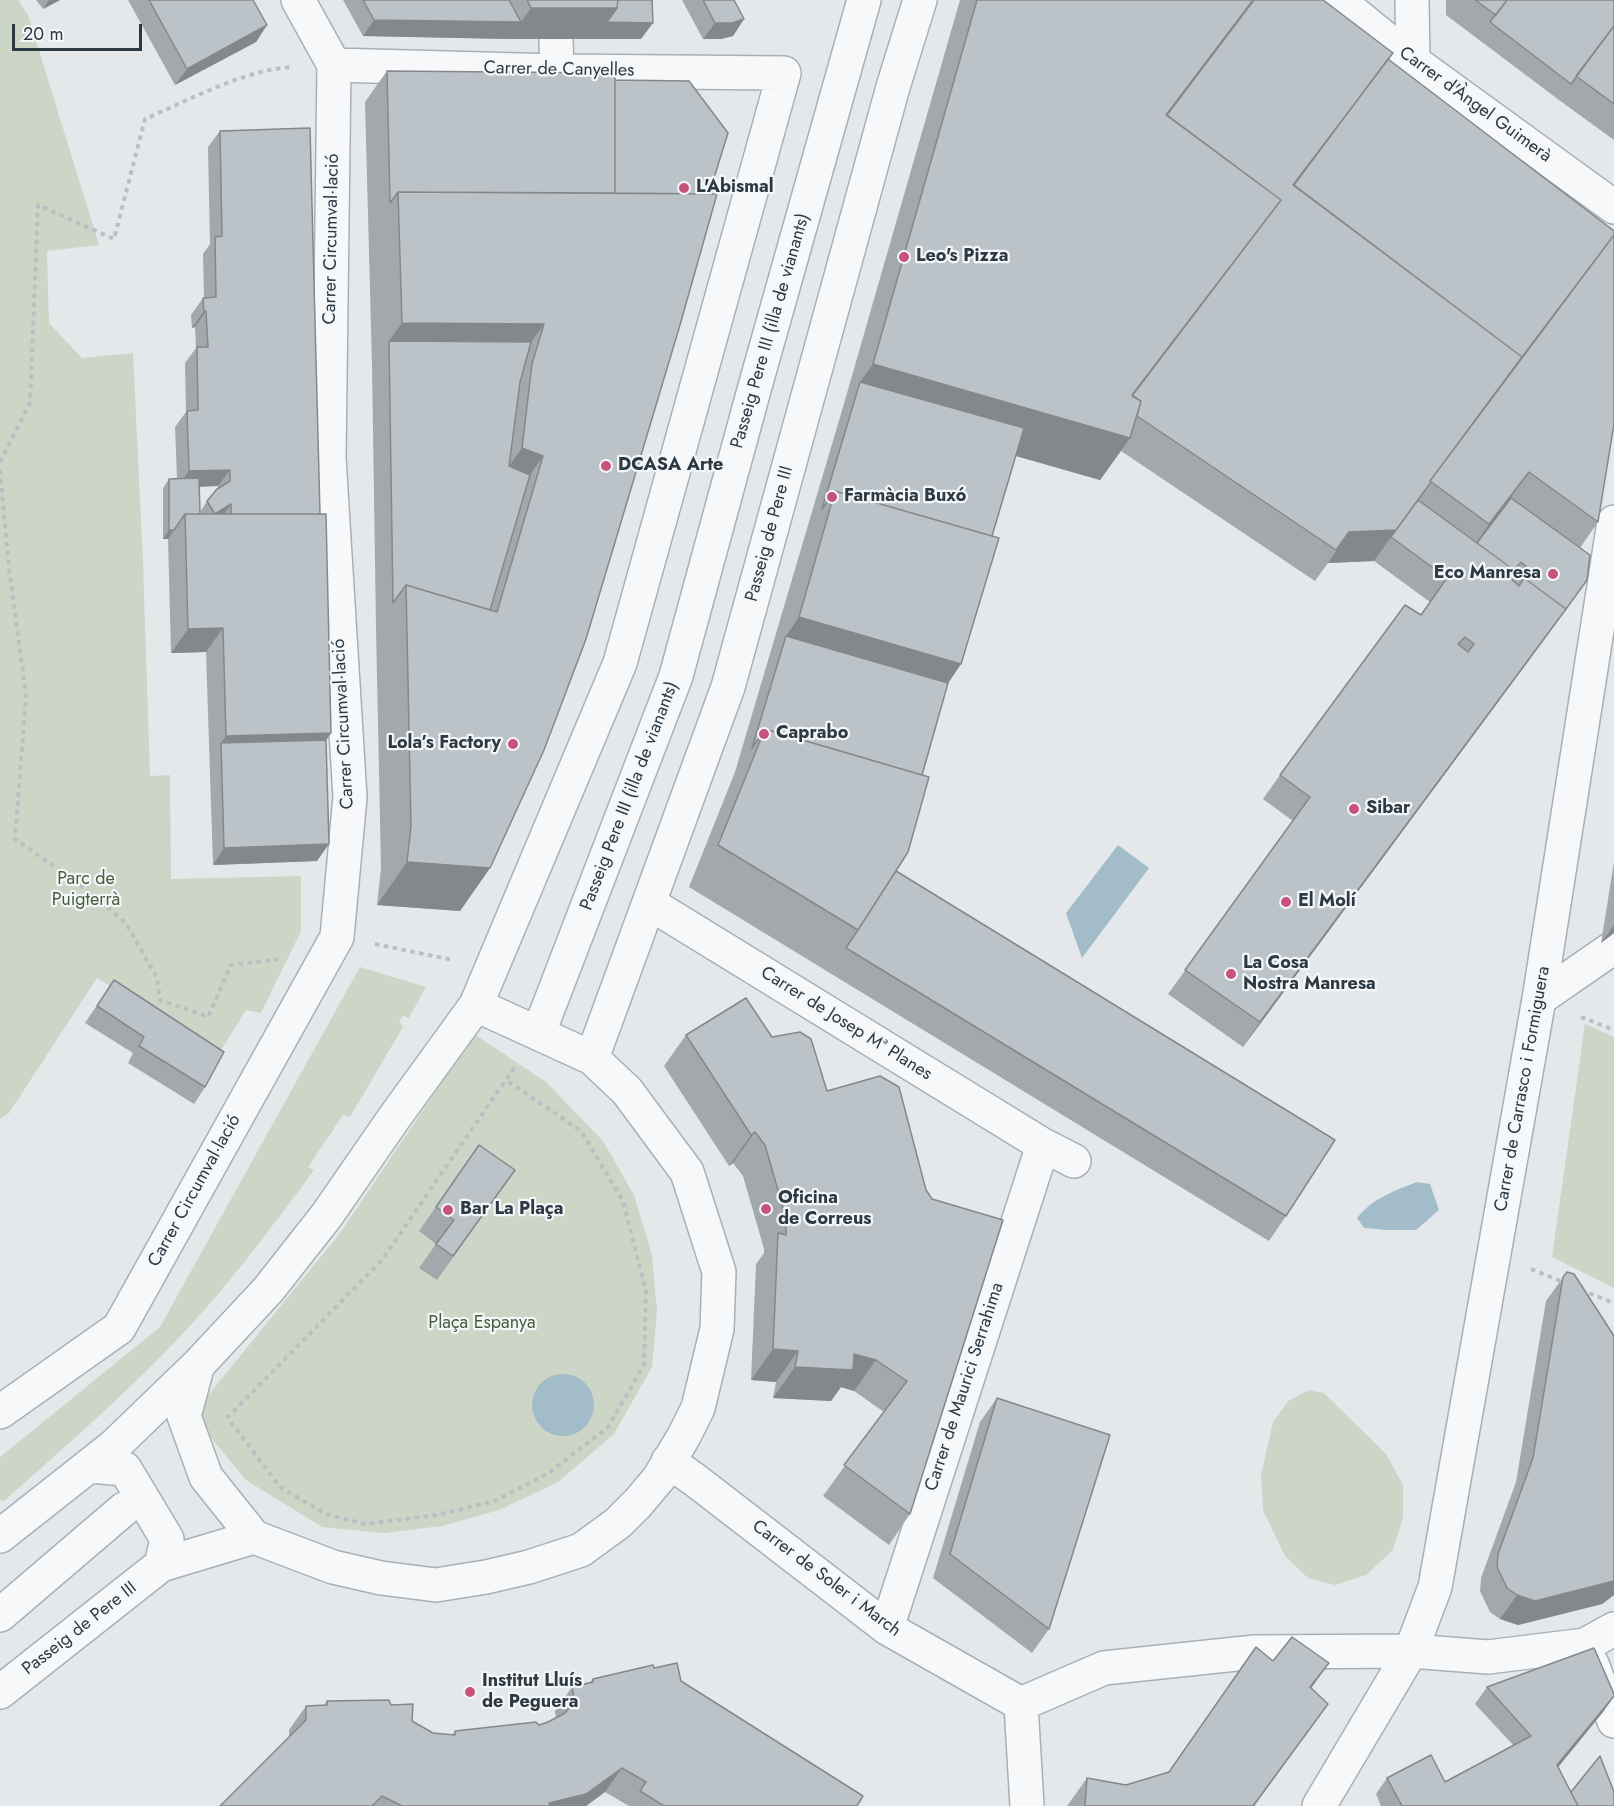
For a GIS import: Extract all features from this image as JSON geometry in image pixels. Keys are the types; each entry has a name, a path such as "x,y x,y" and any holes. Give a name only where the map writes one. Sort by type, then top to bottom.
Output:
{"street":[{"name":"Carrer Circumval·lació","path":"0,1412 118,1328 332,945 350,798 328,458 334,65 298,0"},
{"name":"Passeig Pere III (illa de vianants)","path":"539,1032 676,676 864,0"},
{"name":"Passeig de Pere III","path":"592,1058 728,687 893,87 920,0"},
{"name":"Carrer d'Àngel Guimerà","path":"1338,0 1413,61 1608,196"},
{"path":"1412,0 1413,61"},
{"path":"556,39 557,71"},
{"name":"Carrer de Canyelles","path":"334,65 784,74 620,663 492,967"},
{"name":"Carrer de Carrasco i Formiguera","path":"1319,1806 1411,1651 1435,1587 1539,999 1614,522"},
{"name":"Carrer de Josep Mª Planes","path":"649,903 1043,1145 1074,1161"},
{"path":"1539,999 1614,947"},
{"path":"0,1536 114,1446 197,1366 268,1290 327,1215 476,1005 492,967"},
{"path":"197,1366 184,1416 206,1477 254,1537 333,1567 381,1578 436,1585 529,1567 581,1550 618,1523 659,1478 698,1408 717,1329 719,1272 687,1172 627,1091 592,1058 476,1005"},
{"name":"Carrer de Maurici Serrahima","path":"887,1628 1043,1145"},
{"name":"Carrer de Soler i March","path":"668,1461 887,1628 1021,1704"},
{"path":"89,1466 125,1469 167,1539 161,1565"},
{"path":"0,1614 124,1509"},
{"name":"Passeig de Pere III","path":"0,1692 161,1565 254,1537"},
{"path":"1027,1806 1021,1704 1104,1668 1255,1652 1411,1651 1488,1657 1585,1645 1614,1629"},
{"path":"1585,1645 1614,1721"}],"path":[{"path":"0,462 30,403 38,205 114,239 145,119 251,75 274,68"},
{"path":"0,470 9,568 26,695 15,839 74,880 126,923 157,978 160,1000 208,1017 231,965 332,945 492,967"},
{"path":"506,1080 581,1131 623,1201 646,1292 644,1365 608,1427 550,1472 495,1501 437,1515 365,1524 326,1514 280,1487 227,1418 382,1260 506,1080"},
{"path":"1494,1253 1570,1285"},
{"path":"1581,1290 1614,1303"}],"green space":[{"name":"Parc de Puigterrà","path":"0,0 18,0 28,15 99,245 47,251 49,323 82,358 133,353 150,776 170,775 171,879 301,876 301,931 261,1013 246,1010 220,1052 97,978 9,1113 0,1119"},
{"path":"360,967 426,987 409,1018 403,1016 399,1021 403,1027 350,1117 343,1115 308,1167 314,1170 245,1261 190,1326 88,1426 4,1501 0,1499 0,1457 160,1327"},
{"path":"1585,1024 1614,1037 1614,1288 1552,1257"},
{"name":"Plaça Espanya","path":"474,1034 546,1082 603,1141 634,1195 652,1255 657,1311 652,1367 614,1434 558,1482 499,1510 442,1526 384,1533 322,1527 246,1480 192,1415 341,1232"},
{"path":"1309,1390 1324,1393 1386,1454 1403,1485 1403,1518 1393,1550 1366,1575 1335,1585 1308,1578 1285,1556 1263,1510 1261,1475 1273,1422 1288,1401"}],"water":[{"path":"1118,845 1149,868 1082,958 1066,913"},
{"path":"1417,1182 1430,1184 1439,1210 1416,1230 1364,1228 1357,1218 1363,1211 1384,1196"},
{"path":"563,1374 580,1379 585,1383 589,1388 594,1405 589,1422 585,1427 580,1431 563,1436 546,1431 541,1427 537,1422 532,1405 537,1388 541,1383 546,1379"}],"building":[{"path":"149,0 253,0 267,25 187,69"},
{"path":"363,0 509,0 521,22 374,20"},
{"path":"527,0 618,0 617,8 531,8"},
{"path":"618,0 652,0 653,23 607,22 617,8"},
{"path":"703,0 734,0 744,19 732,23 715,23"},
{"path":"977,0 1253,0 1166,115 1281,200 1132,395 1141,401 1130,438 873,364"},
{"path":"1254,0 1323,0 1393,53 1293,185 1522,357 1396,530 1349,532 1336,550 1137,416 1141,401 1132,396 1281,200 1167,115"},
{"path":"1475,0 1507,0 1496,15"},
{"path":"1507,0 1614,0 1614,26 1571,84 1490,22"},
{"path":"1614,26 1614,104 1576,76"},
{"path":"1388,59 1614,231 1614,235 1522,357 1294,185"},
{"path":"387,71 615,73 615,193 398,192 390,203"},
{"path":"615,80 689,81 728,133 709,194 615,193"},
{"path":"310,128 320,514 231,514 231,504 215,514 207,501 217,489 230,481 230,470 189,471 187,411 198,410 197,347 208,347 203,298 216,297 215,237 222,236 220,131"},
{"path":"398,192 717,194 586,639 544,750 490,868 407,862 411,826 406,585 497,612 543,456 522,448 532,364 544,324 402,323"},
{"path":"1614,235 1614,424 1598,522 1529,472 1489,524 1430,481"},
{"path":"389,341 531,342 520,382 509,466 530,475 490,610 406,585 393,603"},
{"path":"860,382 1024,428 992,536 835,491 822,509"},
{"path":"199,478 200,514 185,514 174,530 169,530 169,479"},
{"path":"835,491 999,538 961,664 799,617"},
{"path":"1511,498 1590,555 1587,580 1561,616 1566,609 1524,578 1530,570 1521,562 1509,576 1514,570 1477,543"},
{"path":"1418,500 1514,570 1509,577 1519,586 1524,578 1566,609 1260,1022 1185,970 1310,797 1280,775 1405,605 1421,615 1447,578 1391,537","holes":["1465,637 1474,644 1468,652 1458,644"]},
{"path":"185,514 326,514 331,733 226,736 223,628 188,629"},
{"path":"786,636 948,683 922,775 765,729 752,748"},
{"path":"765,729 929,777 908,852 858,930 718,845"},
{"path":"326,740 329,844 224,848 221,743"},
{"path":"896,871 1335,1140 1286,1216 846,948"},
{"path":"114,980 224,1052 205,1087 139,1046 144,1037 97,1006"},
{"path":"746,998 772,1037 800,1032 811,1039 827,1091 880,1076 899,1087 926,1190 932,1199 1003,1220 910,1514 844,1465 907,1381 876,1360 854,1354 853,1370 795,1367 798,1351 773,1349 778,1233 786,1235 786,1218 765,1145 755,1132 751,1135 686,1035"},
{"path":"479,1145 515,1170 453,1256 436,1244 454,1220 436,1207"},
{"path":"1567,1272 1574,1274 1614,1336 1614,1581 1535,1601 1517,1595 1507,1588 1497,1567 1498,1554 1533,1458 1563,1277"},
{"path":"997,1398 1110,1435 1049,1629 950,1554"},
{"path":"1292,1637 1329,1663 1310,1687 1328,1704 1253,1806 1085,1806 1087,1778 1126,1785 1169,1772 1256,1647 1273,1661"},
{"path":"1594,1648 1614,1696 1557,1765 1578,1806 1402,1806 1387,1778 1431,1755 1445,1782 1531,1736 1487,1687"},
{"path":"677,1663 681,1681 863,1796 857,1806 664,1806 640,1791 646,1782 622,1768 586,1794 549,1803 550,1806 402,1806 382,1796 372,1806 220,1806 306,1720 306,1706 327,1705 327,1701 389,1700 391,1705 413,1704 412,1721 433,1733 455,1735 455,1731 536,1722 539,1725 565,1713 575,1701 572,1687 593,1682 593,1679 653,1665 654,1668"},
{"path":"1600,1756 1614,1792 1614,1806 1578,1806 1571,1792"}],"place":[{"name":"L'Abismal","path":"684,188"},
{"name":"Leo's Pizza","path":"904,257"},
{"name":"DCASA Arte","path":"606,466"},
{"name":"Farmàcia Buxó","path":"832,497"},
{"name":"Eco Manresa","path":"1553,574"},
{"name":"Caprabo","path":"764,734"},
{"name":"Lola’s Factory","path":"513,744"},
{"name":"Sibar","path":"1354,809"},
{"name":"El Molí","path":"1286,902"},
{"name":"La Cosa Nostra Manresa","path":"1231,974"},
{"name":"Oficina de Correus","path":"766,1209"},
{"name":"Bar La Plaça","path":"448,1210"},
{"name":"Institut Lluís de Peguera","path":"470,1692"}]}
